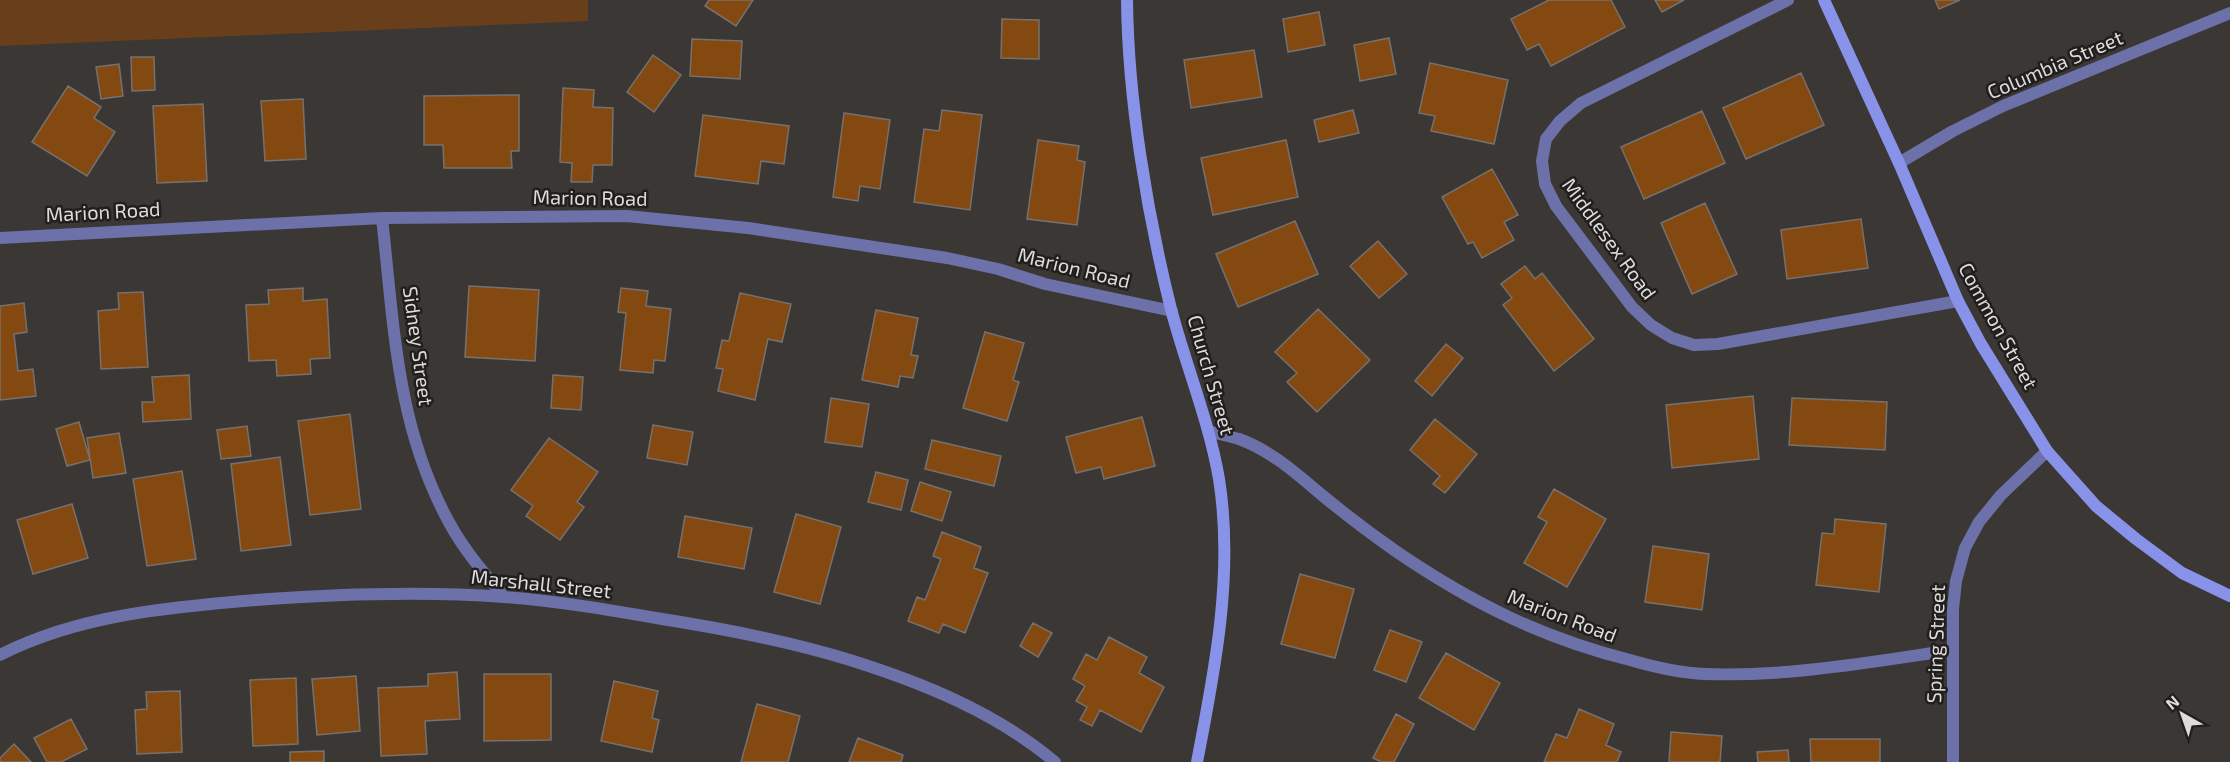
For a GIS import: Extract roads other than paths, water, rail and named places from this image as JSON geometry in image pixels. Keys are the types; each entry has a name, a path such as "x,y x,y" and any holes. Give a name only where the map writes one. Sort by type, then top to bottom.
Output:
{"street":[{"name":"Church Street","path":"1127,0 1132,77 1140,144 1160,259 1172,311 1208,431 1219,478 1223,512 1221,609 1215,665 1197,762"},
{"name":"Middlesex Road","path":"1788,0 1581,103 1560,121 1546,139 1542,161 1545,184 1556,206 1632,307 1651,325 1694,345 1719,344 1958,301"},
{"name":"Common Street","path":"1824,0 1899,163 1958,301 1981,344 2047,452 2096,506 2136,539 2182,573 2230,596"},
{"name":"Columbia Street","path":"1899,163 1953,131 2003,106 2230,13"},
{"name":"Marion Road","path":"0,238 382,218 627,216 716,224 947,258 998,269 1044,284 1172,311"},
{"name":"Sidney Street","path":"382,218 399,380 411,430 428,478 450,525 504,597"},
{"name":"Marion Road","path":"1208,431 1241,440 1284,463 1331,503 1396,551 1494,611 1541,633 1596,652 1649,665 1703,674 1762,674 1821,669 1953,650"},
{"name":"Spring Street","path":"1953,762 1953,650 1956,580 1965,548 1979,522 2001,495 2047,452"},
{"name":"Marshall Street","path":"0,655 68,628 123,616 190,606 306,597 438,595 504,597 697,624 768,637 833,655 950,696 999,722 1055,762"}]}
